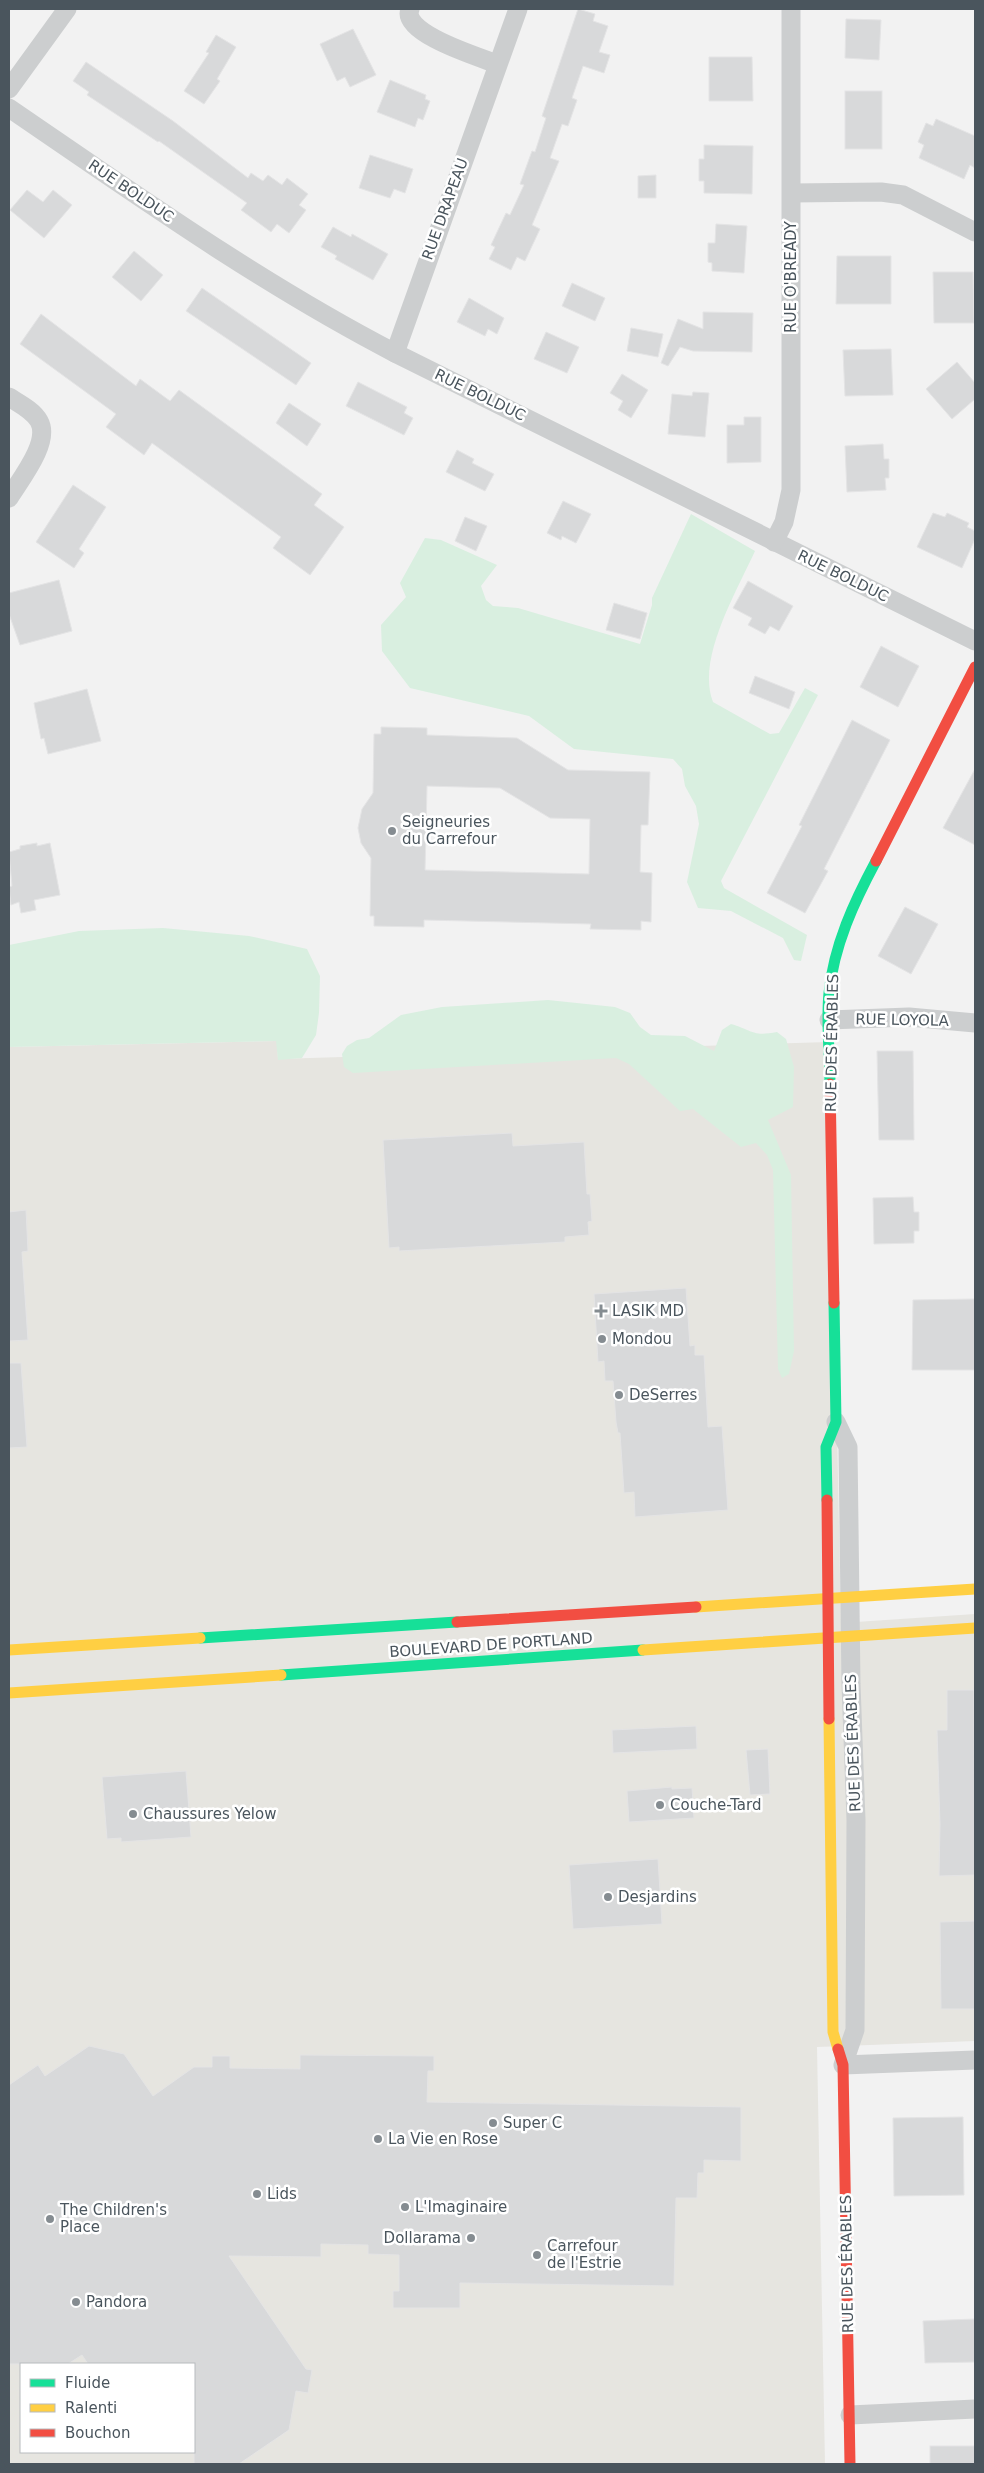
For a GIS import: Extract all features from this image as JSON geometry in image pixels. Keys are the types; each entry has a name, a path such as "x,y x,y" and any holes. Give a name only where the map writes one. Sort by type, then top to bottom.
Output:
{"main road":[{"name":"RUE DES ÉRABLES","path":"850,2464 843,2064 833,2032 826,1447 836,1422 829,994 834,961 853,905 975,668"},
{"name":"BOULEVARD DE PORTLAND","path":"9,1650 975,1588"},
{"name":"BOULEVARD DE PORTLAND","path":"9,1693 975,1628"}],"street":[{"path":"9,89 67,9"},
{"path":"410,9 408,14 410,22 417,28 432,37 497,64"},
{"name":"RUE DRAPEAU","path":"395,353 518,9"},
{"name":"RUE O'BREADY","path":"774,542 784,522 791,490 792,193 790,9"},
{"name":"RUE BOLDUC","path":"9,108 193,233 311,308 395,353 975,641"},
{"path":"792,193 881,192 903,195 975,232"},
{"path":"9,397 31,412 40,421 42,432 35,456 9,498"},
{"name":"RUE LOYOLA","path":"829,1020 909,1017 975,1023"},
{"name":"RUE DES ÉRABLES","path":"836,1422 848,1447 850,1636 856,1820 855,2030 843,2064"},
{"path":"843,2064 975,2060"},
{"path":"850,2415 975,2409"}],"shaded area":[{"path":"277,1041 278,1059 829,1042 841,1623 975,1614 975,2041 817,2047 825,2464 9,2464 9,1047"}],"green space":[{"path":"691,514 755,551 729,605 714,646 709,685 713,702 770,734 779,733 805,688 818,695 721,881 724,888 807,935 801,961 794,960 783,938 731,911 698,908 687,882 699,824 696,806 685,786 682,769 673,759 574,749 529,716 410,688 382,651 381,625 406,597 400,583 425,538 441,540 497,565 481,586 486,600 493,606 518,608 640,644 652,605 652,598"},
{"path":"163,928 249,936 307,949 320,976 319,1013 316,1035 302,1058 278,1060 276,1041 9,1047 9,945 79,931"},
{"path":"548,1000 615,1007 630,1013 640,1027 651,1035 685,1036 714,1051 722,1030 731,1024 762,1034 777,1032 786,1039 794,1067 793,1107 768,1120 791,1175 794,1351 789,1374 782,1378 778,1369 773,1170 767,1155 756,1143 741,1147 693,1109 680,1111 629,1064 616,1058 353,1073 344,1067 342,1054 347,1046 357,1040 369,1038 401,1015 442,1007"}],"building":[{"path":"578,9 595,14 593,21 608,26 599,52 610,55 604,73 583,66 572,98 577,100 568,126 562,124 550,158 559,161 532,225 540,229 525,261 517,257 511,270 489,259 495,247 491,245 506,213 510,215 524,185 520,184 532,151 535,152 546,118 542,116"},
{"path":"846,19 881,20 879,60 845,58"},
{"path":"353,29 376,75 350,87 345,77 337,81 320,44"},
{"path":"216,35 236,47 217,79 220,81 204,104 184,91 209,53 206,52"},
{"path":"709,57 752,57 753,101 709,101"},
{"path":"86,62 173,121 248,178 251,173 263,181 268,175 282,185 287,178 308,194 299,205 306,210 289,233 277,224 271,232 241,210 247,203 159,141 87,95 89,92 73,81"},
{"path":"390,80 426,95 425,99 430,101 423,120 418,118 415,127 377,112"},
{"path":"845,91 882,91 882,149 845,149"},
{"path":"936,119 975,136 975,168 970,165 964,179 919,158 924,145 918,142 926,123 933,126"},
{"path":"704,145 753,146 752,194 704,193 704,181 699,181 699,159 704,159"},
{"path":"370,155 413,169 405,193 394,189 390,198 359,188"},
{"path":"656,175 656,198 638,198 638,176"},
{"path":"27,190 43,202 53,190 72,205 44,238 10,210"},
{"path":"716,224 747,226 744,273 712,271 712,263 708,262 708,243 715,243"},
{"path":"333,227 351,237 352,234 388,254 373,280 335,259 337,256 321,247"},
{"path":"134,251 163,275 141,301 112,277"},
{"path":"837,256 891,256 891,304 836,304"},
{"path":"933,272 973,272 974,323 934,323"},
{"path":"572,283 605,298 595,321 562,306"},
{"path":"202,288 311,363 296,385 186,311"},
{"path":"469,298 504,318 497,334 488,329 485,336 457,322"},
{"path":"703,312 753,313 752,352 693,351 680,347 668,366 661,363 678,319 703,329"},
{"path":"41,314 136,386 140,379 170,401 179,390 322,494 314,505 344,527 310,575 273,548 281,537 152,443 144,455 106,427 116,414 20,344"},
{"path":"631,328 663,334 658,357 627,351"},
{"path":"546,332 579,347 567,373 534,359"},
{"path":"891,349 893,395 845,396 843,350"},
{"path":"957,362 975,383 975,399 952,419 926,389"},
{"path":"622,374 648,390 631,418 618,410 623,401 610,393"},
{"path":"358,382 407,407 404,413 413,418 404,435 346,406"},
{"path":"693,392 709,393 705,437 668,434 672,394 692,396"},
{"path":"289,403 321,424 307,446 276,423"},
{"path":"744,417 761,417 761,462 727,463 727,425 744,425"},
{"path":"883,444 884,459 889,459 889,478 885,478 886,490 847,492 845,446"},
{"path":"457,450 474,459 472,463 494,474 485,491 446,472"},
{"path":"73,485 106,507 79,549 84,553 74,568 36,542"},
{"path":"563,501 591,514 576,543 562,536 561,540 547,533"},
{"path":"933,513 945,517 947,513 969,523 967,527 975,531 975,539 962,568 917,547"},
{"path":"465,517 487,526 476,551 455,541"},
{"path":"59,580 72,631 20,645 9,614 9,593"},
{"path":"748,581 793,606 779,631 770,626 765,634 748,625 752,618 733,608"},
{"path":"614,603 647,613 640,639 606,630"},
{"path":"881,646 919,666 898,707 860,687"},
{"path":"755,676 795,692 789,709 749,693"},
{"path":"87,689 101,741 48,754 44,738 41,739 34,703"},
{"path":"852,720 890,740 824,869 828,871 805,913 767,893 802,826 799,825"},
{"name":"Seigneuries du Carrefour","path":"381,727 427,728 427,735 517,738 568,770 650,772 648,825 641,825 640,872 652,873 651,922 641,921 641,930 590,929 591,924 424,920 424,927 374,926 374,916 370,916 371,858 361,843 358,828 362,809 373,793 374,734 381,734","holes":["427,786 500,788 550,818 590,819 589,874 425,870"]},
{"path":"975,769 975,845 943,828"},
{"path":"37,843 37,846 50,843 60,895 34,900 36,910 21,913 19,902 11,905 9,887 12,886 9,852 20,849 20,846"},
{"path":"905,907 938,924 911,974 878,956"},
{"path":"877,1051 913,1051 914,1140 879,1140"},
{"path":"512,1133 513,1146 584,1142 587,1194 590,1194 592,1221 588,1222 589,1235 565,1237 565,1242 399,1251 399,1247 389,1248 383,1140"},
{"path":"913,1197 914,1212 919,1212 919,1231 914,1231 914,1243 874,1244 873,1198"},
{"path":"26,1210 28,1251 22,1252 28,1340 9,1341 9,1212"},
{"path":"686,1288 690,1346 695,1345 695,1355 704,1355 708,1427 722,1426 728,1510 635,1517 634,1492 624,1493 620,1433 618,1433 616,1422 613,1381 605,1381 604,1361 598,1362 594,1294"},
{"path":"975,1299 975,1370 912,1370 913,1300"},
{"path":"9,1363 21,1363 27,1447 9,1448"},
{"path":"947,1690 974,1690 975,1875 939,1876 940,1825 937,1730 947,1730"},
{"path":"696,1726 697,1749 613,1753 612,1730"},
{"path":"768,1749 770,1794 750,1795 746,1750"},
{"path":"186,1771 191,1837 121,1842 121,1838 107,1839 102,1777"},
{"name":"Couche-Tard","path":"672,1787 672,1789 692,1788 694,1818 629,1822 627,1791"},
{"path":"658,1859 662,1924 573,1929 569,1865"},
{"path":"975,1921 975,2009 941,2009 940,1922"},
{"name":"Carrefour de l'Estrie","path":"89,2046 124,2054 153,2096 194,2067 212,2067 212,2056 230,2056 230,2068 300,2069 300,2055 434,2056 434,2071 428,2071 427,2102 741,2107 741,2161 704,2160 704,2173 698,2173 697,2198 676,2198 674,2286 460,2283 460,2308 393,2308 393,2291 399,2291 399,2255 368,2254 368,2245 321,2244 321,2257 229,2256 306,2369 312,2370 308,2393 296,2391 289,2430 239,2464 194,2464 195,2363 87,2363 82,2355 70,2363 9,2364 9,2085 38,2065 45,2076"},
{"path":"963,2117 964,2195 894,2196 893,2118"},
{"path":"975,2319 975,2362 925,2363 923,2321"},
{"path":"930,2446 975,2446 975,2464 930,2464"}],"traffic: fast":[{"path":"830,1084 828,1015 829,993 835,958 846,924 876,861"},
{"path":"827,1500 826,1447 836,1422 834,1303"},
{"path":"200,1638 457,1622"},
{"path":"281,1675 643,1650"}],"traffic: slow":[{"path":"696,1607 975,1589"},
{"path":"643,1650 975,1628"},
{"path":"9,1650 200,1638"},
{"path":"9,1693 281,1675"},
{"path":"829,1719 833,2032 838,2049"}],"traffic: jam":[{"path":"876,861 975,667"},
{"path":"830,1084 834,1303"},
{"path":"827,1500 829,1719"},
{"path":"457,1622 696,1607"},
{"path":"838,2049 843,2065 850,2464"}],"place":[{"name":"Seigneuries du Carrefour","path":"392,831"},
{"name":"LASIK MD","path":"601,1311"},
{"name":"Mondou","path":"602,1339"},
{"name":"DeSerres","path":"619,1395"},
{"name":"Couche-Tard","path":"660,1805"},
{"name":"Chaussures Yelow","path":"133,1814"},
{"name":"Desjardins","path":"608,1897"},
{"name":"Super C","path":"493,2123"},
{"name":"La Vie en Rose","path":"378,2139"},
{"name":"Lids","path":"257,2194"},
{"name":"L'Imaginaire","path":"405,2207"},
{"name":"The Children's Place","path":"50,2219"},
{"name":"Dollarama","path":"471,2238"},
{"name":"Carrefour de l'Estrie","path":"537,2255"},
{"name":"Pandora","path":"76,2302"}]}
